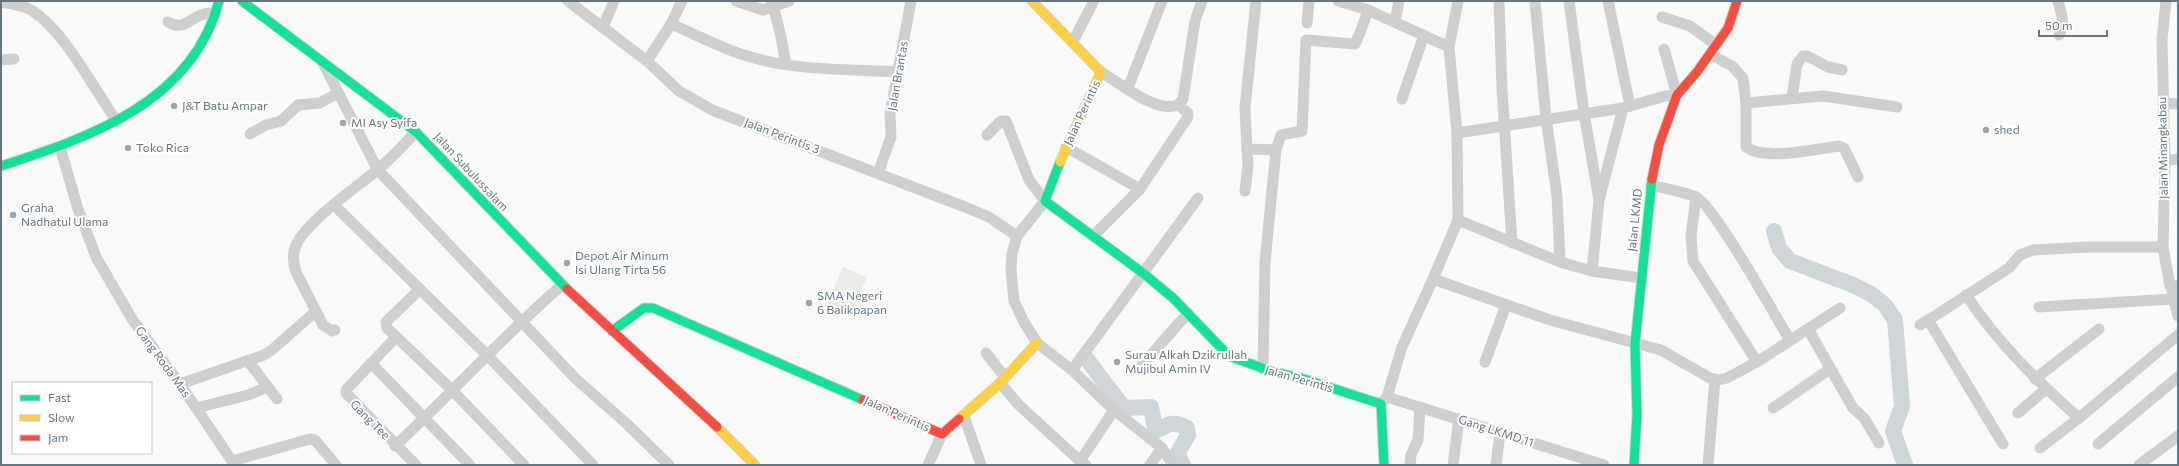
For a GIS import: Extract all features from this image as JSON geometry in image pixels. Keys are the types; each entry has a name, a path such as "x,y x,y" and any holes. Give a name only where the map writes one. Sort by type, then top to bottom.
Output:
{"main road":[{"path":"1,166 60,147 117,122 134,111 176,75 205,38 219,1"},
{"name":"Jalan Subulussalam","path":"242,1 416,132 562,285 731,440 755,465"},
{"name":"Jalan Perintis","path":"1032,1 1101,72 1066,147 1045,201 1143,273 1173,298 1229,356 1263,369 1384,400"},
{"name":"Jalan LKMD","path":"1634,465 1637,415 1636,344 1641,278 1651,185 1662,135 1677,95 1710,54 1728,28 1738,1"},
{"name":"Jalan Perintis","path":"612,331 644,308 653,308 942,434 964,416 1002,380 1037,343"},
{"path":"1384,400 1384,465"}],"street":[{"name":"Jalan Perintis 3","path":"568,1 647,60 679,91 712,110 878,172 989,217 1017,236"},
{"path":"603,27 614,1"},
{"path":"647,60 671,24 682,1"},
{"path":"736,1 763,10 772,4 789,1"},
{"name":"Jalan Brantas","path":"878,172 891,137 890,114 911,1"},
{"path":"1072,41 1094,1"},
{"path":"1128,88 1162,1"},
{"path":"1101,72 1156,104 1169,107 1178,105 1182,99 1195,21 1202,1"},
{"path":"1245,192 1248,165 1245,108 1252,53 1252,29 1256,1"},
{"path":"1307,23 1309,1"},
{"path":"1338,1 1368,10 1450,47"},
{"path":"1394,22 1399,1"},
{"path":"1384,400 1402,347 1458,220 1457,133 1450,47 1458,1"},
{"path":"1499,1 1507,187 1512,243"},
{"path":"1535,1 1546,118 1557,196 1560,262"},
{"path":"1570,1 1584,113 1599,200"},
{"path":"1592,271 1599,200 1626,107 1608,1"},
{"path":"2058,1 2063,18 2063,28 2059,35"},
{"name":"Jalan Minangkabau","path":"2166,1 2162,40 2165,161 2163,247 2174,286 2173,299 2178,316"},
{"path":"1,2 30,10 50,26 72,53 117,122"},
{"path":"772,4 781,37 786,64"},
{"path":"1263,369 1264,262 1276,150 1281,135 1302,131 1306,40 1355,44 1368,10"},
{"path":"168,22 175,27 180,26 204,13 215,14"},
{"path":"1662,17 1690,26 1716,44"},
{"path":"671,24 743,55 786,64 831,69 898,72"},
{"path":"1402,99 1424,35"},
{"path":"1457,133 1546,118 1626,107 1677,95 1664,49"},
{"path":"1710,54 1732,66 1743,78 1746,103 1746,147 1753,152 1797,154 1839,146 1844,148 1858,177"},
{"path":"1792,98 1797,64 1803,56 1807,56 1828,67 1842,70"},
{"path":"1,60 14,59"},
{"path":"323,63 378,170 576,380 627,424 669,465"},
{"path":"250,134 266,125 281,121 298,105 320,103 338,93"},
{"path":"1746,103 1823,96 1897,107"},
{"path":"2163,103 2178,104"},
{"path":"1093,236 1140,189 1188,117 1188,113 1178,105"},
{"name":"Jalan Perintis","path":"987,135 1001,120 1006,121 1029,180 1045,201 1017,236 1011,270 1014,301 1024,322 1037,343"},
{"path":"334,330 332,331 323,325 296,272 294,254 297,244 304,234 334,205 378,170 416,132"},
{"name":"Gang Roda Mas","path":"60,147 78,209 96,257 132,319 180,384 234,463 310,439 315,440 336,465"},
{"path":"1066,147 1140,189"},
{"path":"1247,150 1276,150"},
{"path":"2165,161 2178,159"},
{"path":"1651,185 1696,197 1706,205 1730,240 1790,340"},
{"path":"1696,197 1691,236 1693,261 1757,362"},
{"path":"1072,370 1198,198"},
{"path":"334,205 488,356 593,465"},
{"path":"1458,220 1560,262 1592,271 1641,278"},
{"path":"1920,325 2009,268 2020,255 2032,250 2089,247 2163,247"},
{"path":"1433,279 1506,305 1636,344 1661,350 1715,379 1727,378 1757,362 1840,308"},
{"path":"395,446 488,356 521,320 562,285"},
{"path":"419,290 386,322 387,328 452,390 524,465"},
{"path":"1966,295 1988,328 2035,379 2079,418"},
{"path":"2039,307 2173,299"},
{"path":"1485,362 1506,305"},
{"path":"180,384 248,361 273,349 316,311"},
{"path":"1142,365 1188,313"},
{"path":"1930,319 1930,323 2004,444"},
{"path":"1808,329 1852,408 1864,418 1879,443"},
{"path":"2035,379 2099,329"},
{"path":"2040,448 2079,418 2178,335"},
{"name":"Gang Tee","path":"396,337 346,390 346,396 395,446 416,465"},
{"path":"1037,343 1072,370 1114,410 1162,448 1173,465"},
{"path":"986,353 1019,405 1083,463 1114,410"},
{"path":"248,361 277,399"},
{"path":"371,363 470,465"},
{"path":"1773,408 1830,369"},
{"path":"2098,444 2178,377"},
{"path":"1708,465 1715,379"},
{"path":"196,408 248,395 267,387"},
{"path":"2018,413 2046,389"},
{"name":"Gang LKMD 11","path":"1384,400 1420,407 1604,465"},
{"path":"1410,465 1411,455 1418,440 1420,407"},
{"path":"964,416 981,465"},
{"path":"1453,465 1460,419"},
{"path":"1496,465 1500,433"},
{"path":"928,465 942,434"},
{"path":"2139,465 2178,436"},
{"path":"1150,465 1162,448"}],"shaded area":[{"path":"843,267 867,277 850,317 826,306"}],"waterway":[{"path":"1774,231 1779,248 1790,261 1853,285 1871,294 1885,305 1895,320 1902,406 1893,431 1905,465"},
{"path":"1086,358 1124,408 1151,407 1155,428 1158,430 1172,424 1179,424 1187,428 1188,435 1177,454 1183,465"}],"traffic: fast":[{"path":"1,166 35,155 102,128 133,111 162,90 186,66 206,36 219,1"},
{"path":"242,1 416,132 567,289"},
{"path":"1060,162 1045,201 1143,273 1173,298 1229,356 1273,372 1301,378 1381,404 1384,465"},
{"path":"1634,465 1637,415 1635,344 1652,179"},
{"path":"612,331 644,308 653,308 863,400"}],"traffic: slow":[{"path":"1032,1 1101,72 1060,162"},
{"path":"959,419 1000,383 1037,343"},
{"path":"717,427 755,465"}],"traffic: jam":[{"path":"1652,179 1659,145 1677,95 1697,72 1728,28 1737,1"},
{"path":"567,289 717,427"},
{"path":"863,400 942,434 959,419"}],"place":[{"name":"J&T Batu Ampar","path":"174,106"},
{"name":"MI Asy Syifa","path":"343,123"},
{"name":"shed","path":"1986,130"},
{"name":"Toko Rica","path":"128,148"},
{"name":"Graha Nadhatul Ulama","path":"13,215"},
{"name":"Depot Air Minum Isi Ulang Tirta 56","path":"567,263"},
{"name":"SMA Negeri 6 Balikpapan","path":"809,303"},
{"name":"Surau Alkah Dzikrullah Mujibul Amin IV","path":"1117,362"}]}
